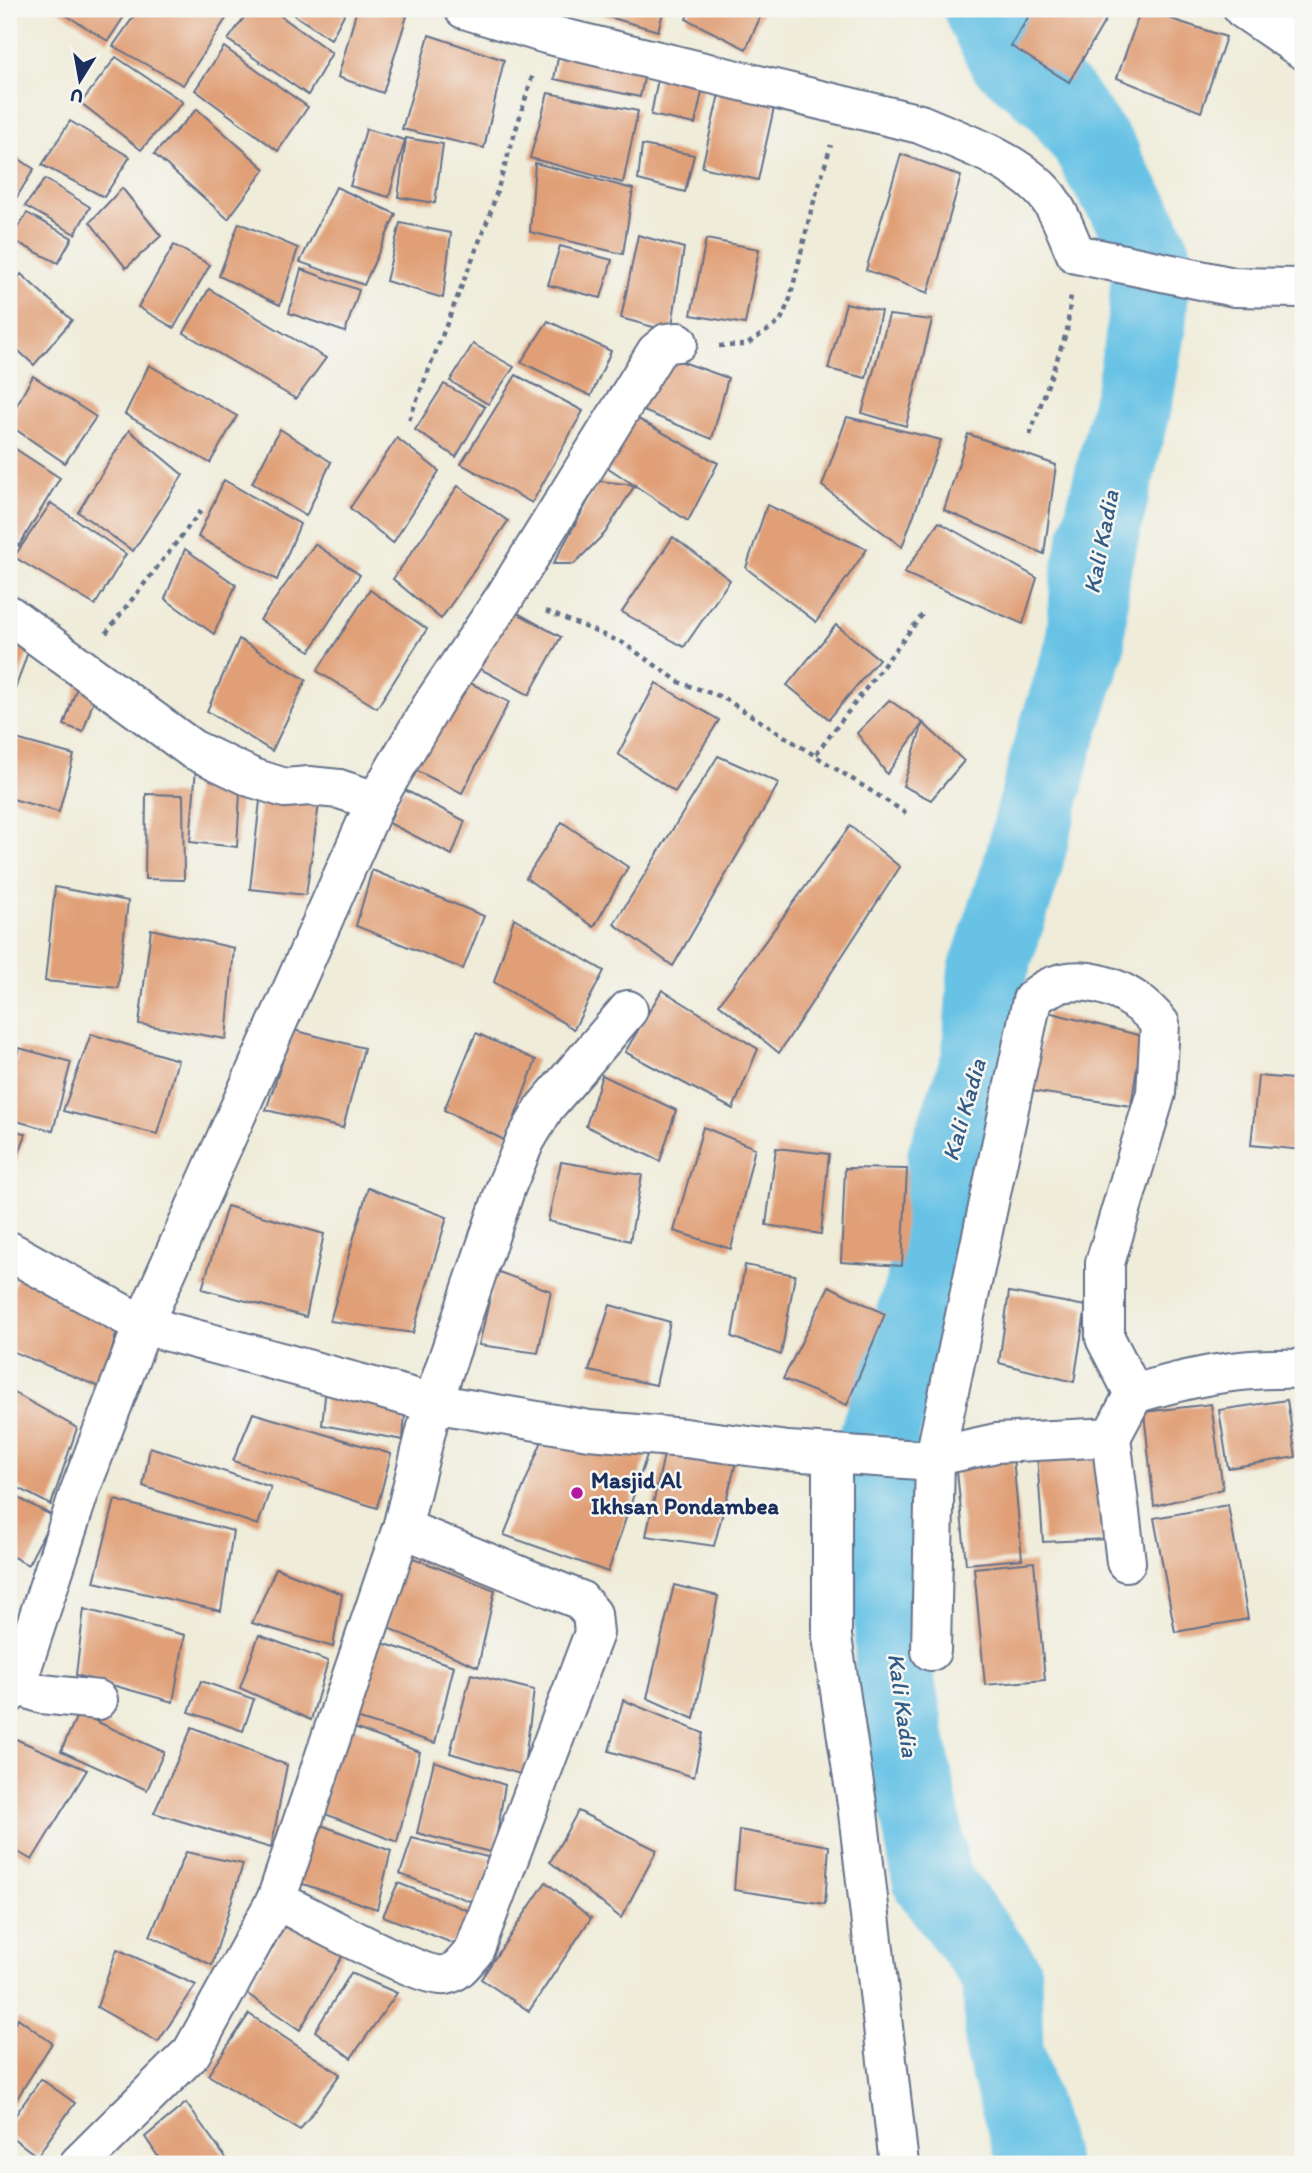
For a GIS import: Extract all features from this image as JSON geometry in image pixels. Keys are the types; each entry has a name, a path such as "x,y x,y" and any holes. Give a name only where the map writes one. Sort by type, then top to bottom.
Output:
{"street":[{"path":"464,9 546,34 843,108 878,112 920,124 1007,166 1040,188 1090,256 1234,287 1303,288"},
{"path":"1243,9 1303,50"},
{"path":"98,1700 64,1698 11,1687 79,1493 143,1325 376,801 435,702 506,595 656,352 667,344 678,342"},
{"path":"9,615 192,749 242,773 285,788 339,789 376,801"},
{"path":"931,1651 921,1458 1032,1000 1043,988 1059,981 1097,983 1121,993 1136,1001 1160,1024 1156,1093 1105,1263 1105,1338 1134,1394"},
{"path":"79,2164 192,2052 276,1900 402,1528 433,1403 506,1187 525,1140 552,1098 628,1010"},
{"path":"9,1251 143,1325 433,1403 589,1430 840,1454 921,1458 996,1443 1111,1437"},
{"path":"1126,1562 1111,1437 1134,1394 1194,1376 1270,1368 1303,1369"},
{"path":"840,1454 832,1637 857,1804 899,2164"},
{"path":"276,1900 408,1965 442,1976 457,1971 474,1951 594,1633 592,1614 580,1600 402,1528"}],"path":[{"path":"409,420 490,214 546,34"},
{"path":"678,342 735,348 760,338 780,322 790,299 811,211 843,108"},
{"path":"1030,435 1090,256"},
{"path":"9,440 13,433"},
{"path":"80,667 204,507"},
{"path":"506,595 623,643 681,683 722,697 906,813"},
{"path":"816,754 922,615"}],"building":[{"path":"56,9 129,9 108,41"},
{"path":"139,9 213,9 227,17 183,85 113,46"},
{"path":"250,9 271,9 332,53 308,95 228,40"},
{"path":"285,9 347,9 331,39"},
{"path":"357,9 388,9 407,16 383,93 338,77"},
{"path":"596,9 664,9 658,31 595,13"},
{"path":"690,9 764,9 746,49 686,19"},
{"path":"1033,9 1112,9 1069,82 1011,46"},
{"path":"1141,9 1226,37 1201,112 1117,78"},
{"path":"429,35 504,60 484,148 402,129"},
{"path":"561,42 648,59 640,97 554,79"},
{"path":"224,47 308,107 278,151 195,90"},
{"path":"116,57 183,102 141,150 81,103"},
{"path":"660,68 705,78 695,124 651,115"},
{"path":"720,90 775,103 758,180 702,167"},
{"path":"548,93 638,111 623,183 530,158"},
{"path":"197,109 265,169 228,219 154,154"},
{"path":"70,121 130,157 104,197 42,165"},
{"path":"366,129 405,140 389,197 350,186"},
{"path":"406,138 443,144 435,203 398,197"},
{"path":"642,145 694,155 685,192 638,180"},
{"path":"9,152 34,169 9,210"},
{"path":"901,154 961,176 928,293 866,270"},
{"path":"535,163 633,189 623,254 530,232"},
{"path":"45,179 90,207 75,234 25,206"},
{"path":"336,187 396,214 364,285 300,262"},
{"path":"122,188 161,236 126,268 90,222"},
{"path":"27,213 72,238 58,263 10,239"},
{"path":"239,223 298,248 280,305 219,276"},
{"path":"400,223 451,233 443,298 386,281"},
{"path":"638,235 684,248 671,332 621,318"},
{"path":"706,239 759,249 745,324 691,315"},
{"path":"174,245 210,265 174,328 138,307"},
{"path":"560,246 612,260 601,298 548,285"},
{"path":"301,269 359,290 345,332 289,313"},
{"path":"21,274 72,320 34,365 9,342 9,289"},
{"path":"209,289 326,358 296,399 184,333"},
{"path":"846,303 881,311 866,378 828,369"},
{"path":"889,315 932,320 906,426 862,413"},
{"path":"548,321 611,351 591,396 521,362"},
{"path":"473,344 514,367 488,404 450,381"},
{"path":"657,353 728,378 712,439 636,408"},
{"path":"149,365 237,416 210,463 125,414"},
{"path":"516,375 583,411 532,503 461,464"},
{"path":"33,376 96,417 65,463 9,425 9,419"},
{"path":"444,384 485,407 456,457 415,430"},
{"path":"629,414 718,463 688,521 601,463"},
{"path":"847,417 941,440 902,547 822,486"},
{"path":"280,429 331,462 306,516 252,483"},
{"path":"129,430 183,475 133,551 78,512"},
{"path":"968,434 1056,465 1044,554 944,510"},
{"path":"397,438 439,471 393,543 350,508"},
{"path":"11,446 60,478 19,546 9,538"},
{"path":"224,480 300,524 277,580 198,537"},
{"path":"599,481 635,485 605,533 574,564 553,564"},
{"path":"458,486 508,521 441,619 393,579"},
{"path":"51,503 126,554 95,605 14,557"},
{"path":"767,505 867,549 816,622 746,568"},
{"path":"939,522 1037,578 1023,624 904,573"},
{"path":"673,537 730,580 684,647 622,612"},
{"path":"315,544 360,575 310,651 260,620"},
{"path":"185,549 236,585 214,634 165,599"},
{"path":"370,590 427,629 377,708 317,671"},
{"path":"508,608 561,637 529,695 477,667"},
{"path":"836,625 879,659 829,719 787,685"},
{"path":"9,630 31,643 9,707"},
{"path":"239,639 306,680 272,751 207,711"},
{"path":"460,678 509,702 462,793 413,769"},
{"path":"656,683 719,720 675,792 618,754"},
{"path":"78,684 97,690 83,732 64,725"},
{"path":"889,700 923,723 887,774 857,733"},
{"path":"923,723 964,761 931,800 903,786"},
{"path":"9,737 74,755 59,812 9,798"},
{"path":"718,756 779,783 673,966 614,924"},
{"path":"196,768 241,774 237,847 190,842"},
{"path":"403,789 465,821 452,855 389,823"},
{"path":"261,792 320,797 306,895 250,889"},
{"path":"146,794 183,795 184,880 145,879"},
{"path":"562,822 628,867 594,927 526,878"},
{"path":"850,826 900,867 779,1053 719,1004"},
{"path":"372,870 484,916 463,969 356,926"},
{"path":"55,887 128,901 118,988 45,981"},
{"path":"514,918 604,971 574,1029 494,982"},
{"path":"151,929 234,948 226,1039 139,1024"},
{"path":"662,990 758,1049 733,1109 625,1052"},
{"path":"1048,1012 1142,1036 1131,1106 1031,1091"},
{"path":"293,1030 364,1048 343,1128 266,1110"},
{"path":"476,1033 536,1060 506,1141 444,1110"},
{"path":"91,1034 178,1060 157,1134 63,1111"},
{"path":"19,1048 71,1062 53,1131 9,1119 9,1086"},
{"path":"602,1075 676,1110 660,1161 586,1126"},
{"path":"1258,1076 1303,1080 1303,1150 1251,1145"},
{"path":"703,1127 755,1148 731,1249 674,1231"},
{"path":"9,1128 26,1134 9,1181"},
{"path":"776,1148 829,1154 821,1234 766,1225"},
{"path":"561,1162 642,1175 630,1241 548,1221"},
{"path":"845,1168 907,1169 902,1266 841,1262"},
{"path":"368,1188 447,1217 413,1333 330,1321"},
{"path":"227,1206 324,1234 306,1317 202,1289"},
{"path":"745,1265 795,1275 781,1355 732,1337"},
{"path":"20,1268 121,1315 102,1388 9,1350 9,1298"},
{"path":"496,1271 551,1291 538,1353 479,1345"},
{"path":"829,1286 885,1314 847,1405 783,1379"},
{"path":"1009,1292 1086,1306 1074,1382 999,1363"},
{"path":"610,1305 670,1322 656,1385 589,1371"},
{"path":"327,1378 406,1398 403,1440 322,1425"},
{"path":"9,1390 77,1428 51,1505 9,1483"},
{"path":"1287,1400 1296,1457 1228,1468 1219,1410"},
{"path":"1211,1404 1223,1489 1154,1506 1144,1412"},
{"path":"253,1413 391,1454 377,1508 233,1461"},
{"name":"Masjid Al Ikhsan Pondambea","path":"548,1426 648,1452 608,1572 504,1535"},
{"path":"667,1441 737,1459 714,1546 646,1536"},
{"path":"1012,1445 1022,1559 966,1564 955,1450"},
{"path":"1098,1446 1108,1539 1043,1542 1037,1455"},
{"path":"150,1447 271,1487 258,1525 143,1486"},
{"path":"9,1493 53,1516 28,1565 9,1555"},
{"path":"115,1500 233,1531 221,1611 94,1582"},
{"path":"1228,1505 1248,1619 1175,1632 1154,1518"},
{"path":"403,1554 495,1590 478,1667 386,1627"},
{"path":"1034,1562 1045,1680 985,1685 974,1568"},
{"path":"276,1568 342,1594 333,1647 252,1623"},
{"path":"674,1585 718,1596 694,1719 647,1698"},
{"path":"84,1609 185,1635 173,1702 76,1675"},
{"path":"259,1635 328,1661 311,1720 240,1688"},
{"path":"373,1640 454,1666 435,1743 350,1716"},
{"path":"471,1674 534,1690 523,1775 450,1753"},
{"path":"201,1681 254,1699 243,1731 189,1712"},
{"path":"623,1700 703,1733 694,1777 609,1751"},
{"path":"78,1713 164,1752 147,1790 61,1751"},
{"path":"343,1724 420,1752 397,1842 320,1812"},
{"path":"192,1727 287,1765 271,1848 154,1813"},
{"path":"9,1736 87,1770 32,1860 9,1847"},
{"path":"434,1761 505,1785 494,1853 417,1833"},
{"path":"578,1811 657,1850 621,1918 550,1862"},
{"path":"305,1819 391,1851 377,1909 291,1880"},
{"path":"739,1830 829,1846 825,1904 734,1890"},
{"path":"412,1838 491,1858 482,1906 400,1874"},
{"path":"186,1852 243,1864 212,1965 150,1936"},
{"path":"546,1882 591,1918 529,2011 481,1979"},
{"path":"398,1883 477,1914 465,1948 383,1916"},
{"path":"291,1915 348,1946 300,2030 246,1993"},
{"path":"117,1949 196,1985 158,2042 97,2007"},
{"path":"351,1973 397,1993 351,2058 315,2031"},
{"path":"249,2014 340,2074 300,2130 208,2075"},
{"path":"18,2018 52,2043 11,2108 9,2032"},
{"path":"41,2079 75,2103 37,2156 9,2135 9,2124"},
{"path":"186,2103 230,2164 163,2164 145,2137"}],"waterway":[{"name":"Kali Kadia","path":"983,9 1006,55 1060,101 1101,157 1100,161 1134,216 1152,255 1147,322 1135,391 1091,570 1085,646 1051,753 1021,872 987,974 981,1060 947,1156 938,1242 879,1435 893,1516 894,1675 932,1880 1002,1975 1004,2050 1038,2164"}],"place":[{"name":"Masjid Al Ikhsan Pondambea","path":"577,1493"}]}
